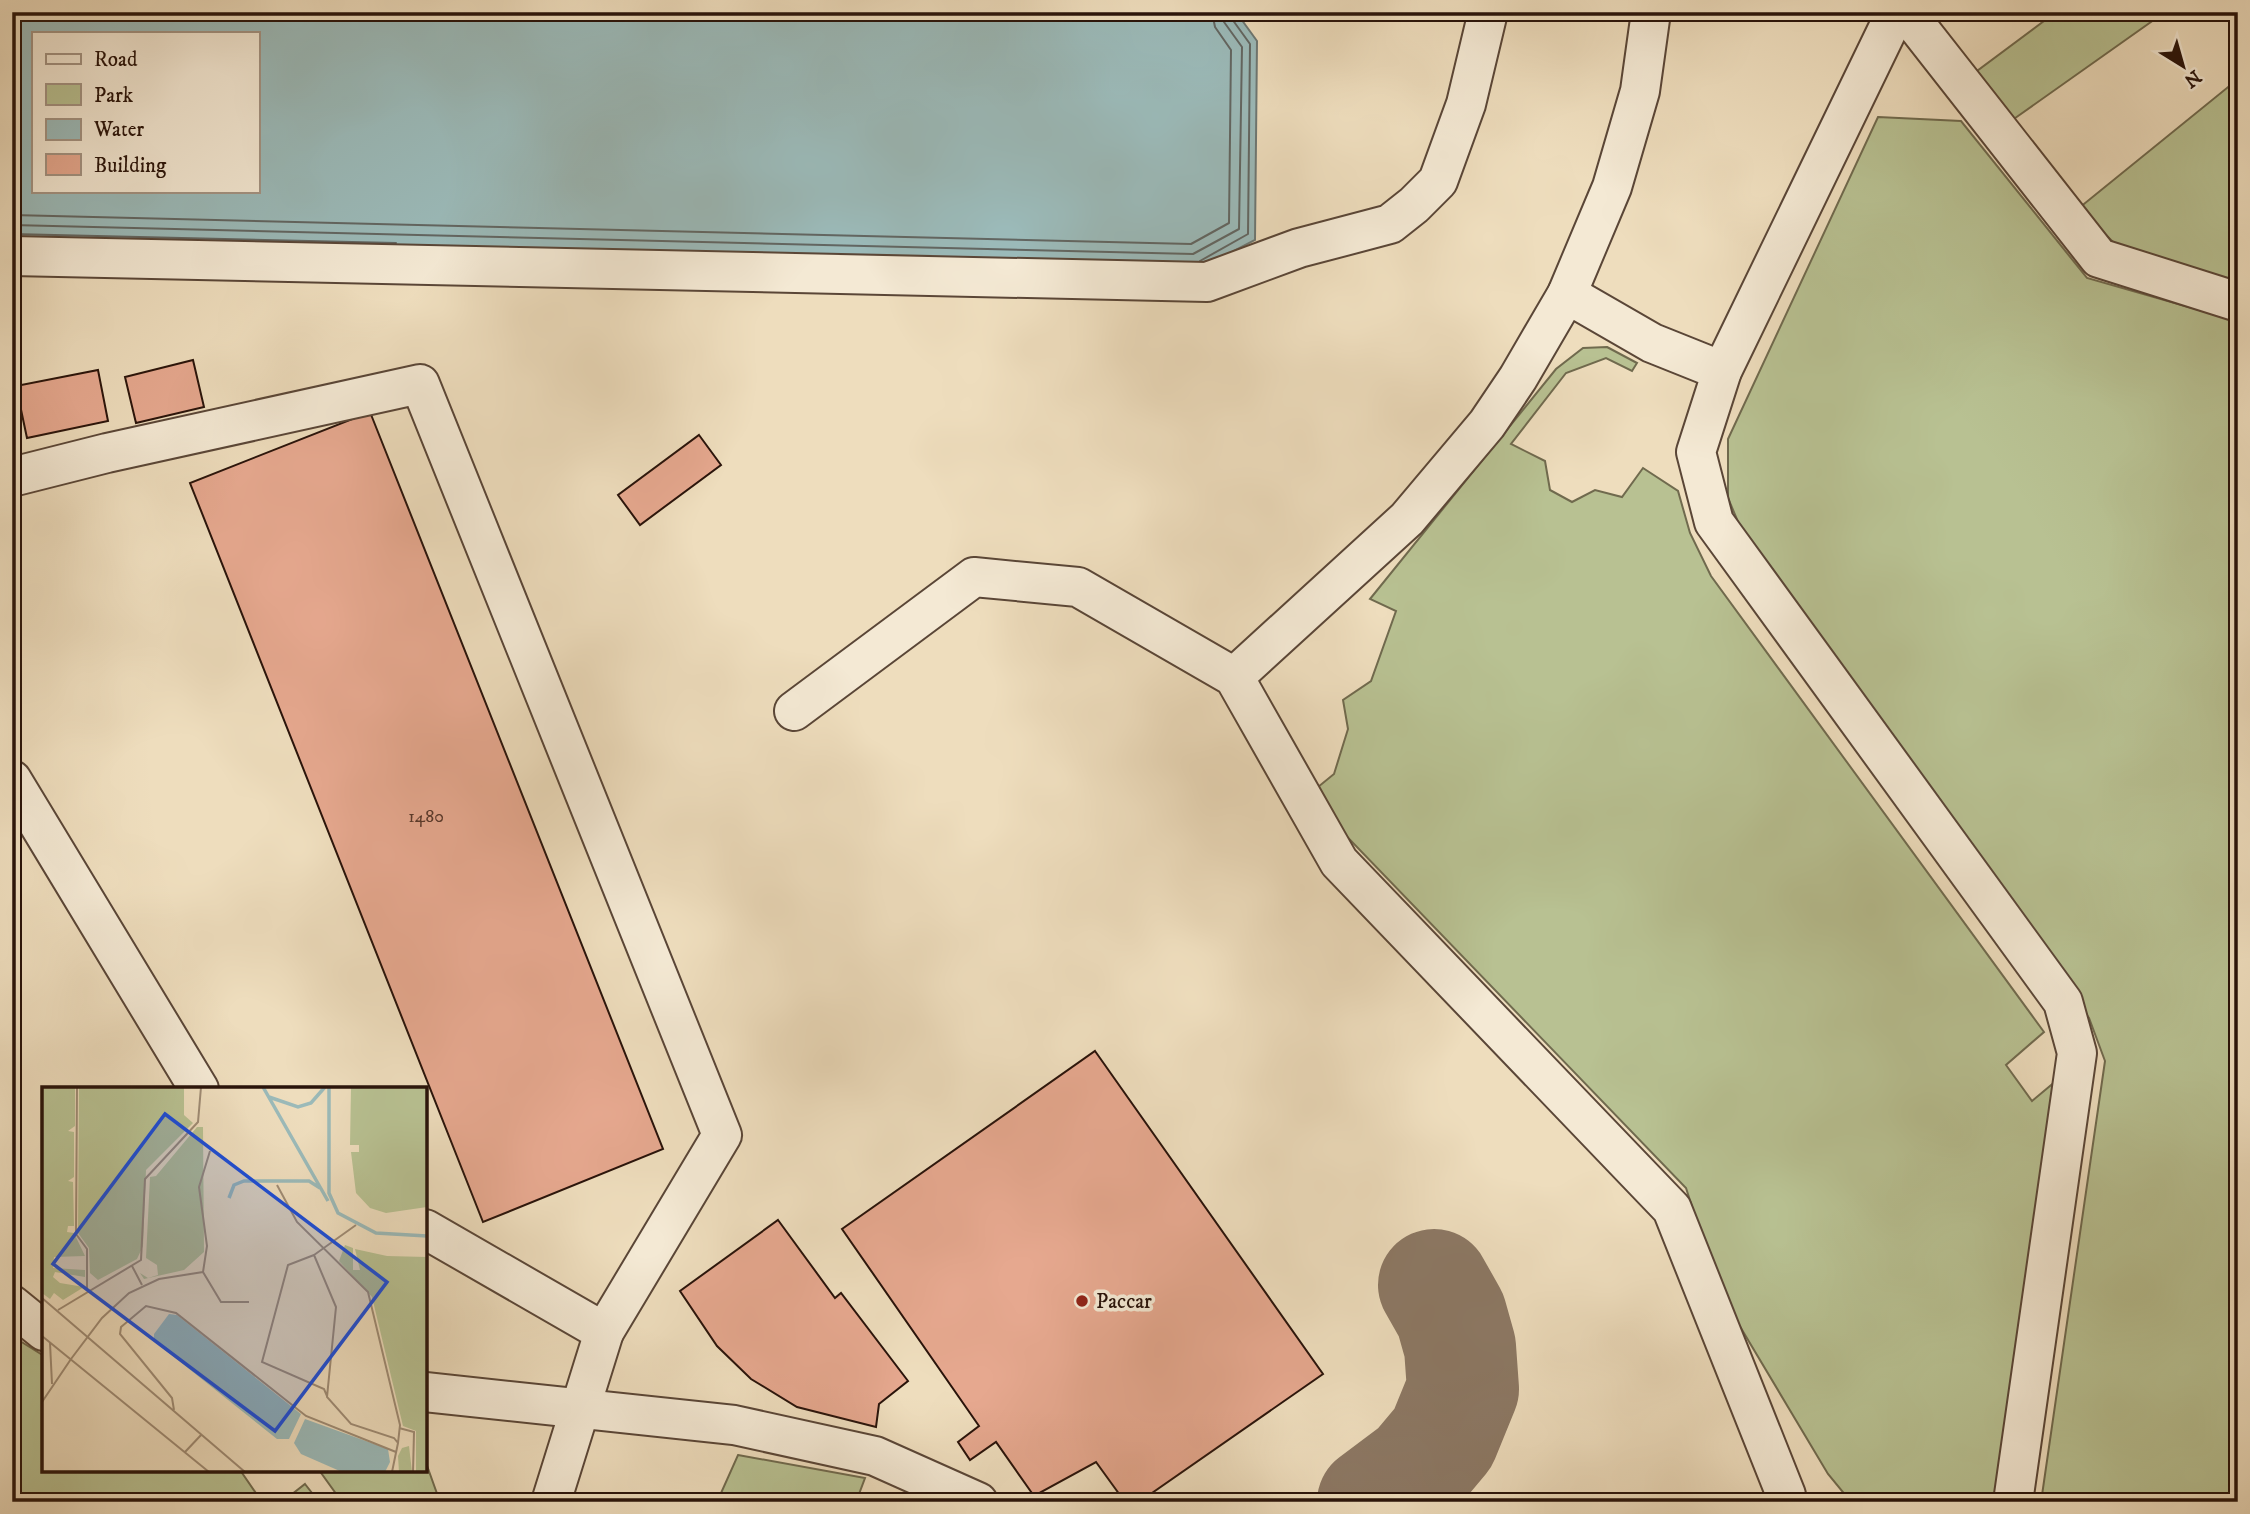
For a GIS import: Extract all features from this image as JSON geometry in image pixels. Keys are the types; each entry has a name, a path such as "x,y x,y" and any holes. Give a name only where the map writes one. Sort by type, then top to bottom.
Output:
{"lane":[{"path":"12,256 1207,282 1299,248 1390,224 1414,205 1438,181 1466,104 1488,12"},
{"path":"1234,677 1407,519 1488,424 1518,378 1567,294 1612,187 1640,91 1651,12"},
{"path":"1896,12 1722,371 1696,452 1714,522 2063,1002 2077,1053 2014,1502"},
{"path":"1906,12 2099,258 2238,302"},
{"path":"1567,294 1652,343 1722,371"},
{"path":"12,477 421,384 722,1135 604,1332 551,1502"},
{"path":"794,711 974,577 1078,587 1234,677 1339,862 1672,1209 1786,1495"},
{"path":"12,780 198,1087"},
{"path":"427,1230 604,1332"},
{"path":"12,1305 42,1329"},
{"path":"427,1392 734,1425 876,1457 978,1502"}],"green space":[{"path":"2056,12 2165,12 2011,121 1973,74"},
{"path":"2238,79 2238,293 2117,246 2079,208"},
{"path":"1878,117 1961,121 2087,278 2234,320 2238,325 2238,1502 2041,1502 2105,1061 2089,1018 1752,555 1728,498 1728,439"},
{"path":"1607,347 1637,363 1632,371 1606,358 1566,373 1511,444 1545,461 1550,490 1572,502 1595,490 1622,497 1643,468 1678,491 1690,533 1711,576 2044,1032 2006,1065 2032,1101 2056,1081 1997,1502 1851,1502 1828,1474 1720,1293 1686,1188 1328,817 1318,787 1334,774 1348,729 1343,700 1371,681 1396,611 1370,599 1556,369 1583,348"},
{"path":"12,1336 42,1355 42,1472 241,1472 262,1502 12,1502"},
{"path":"738,1455 865,1478 856,1502 717,1502"},
{"path":"427,1466 440,1502 342,1502 320,1472 427,1472"},
{"path":"305,1484 319,1502 282,1502"}],"water":[{"path":"12,12 1236,12 1257,41 1255,240 1197,270 12,241"}],"building":[{"path":"193,360 204,407 136,423 125,377"},
{"path":"98,370 108,421 27,438 16,386"},
{"path":"370,412 663,1149 483,1222 190,483"},
{"path":"699,435 721,465 640,525 618,495"},
{"name":"Paccar","path":"1095,1051 1323,1374 1139,1502 1125,1502 1096,1462 1034,1496 996,1442 970,1460 958,1442 979,1426 842,1229"},
{"path":"778,1220 835,1298 841,1293 908,1381 879,1404 876,1427 797,1407 751,1379 717,1346 680,1291"}],"taxiway":[{"path":"1373,1502 1417,1469 1443,1438 1463,1389 1460,1347 1451,1315 1434,1285"}],"place":[{"name":"Paccar","path":"1082,1301"}]}
